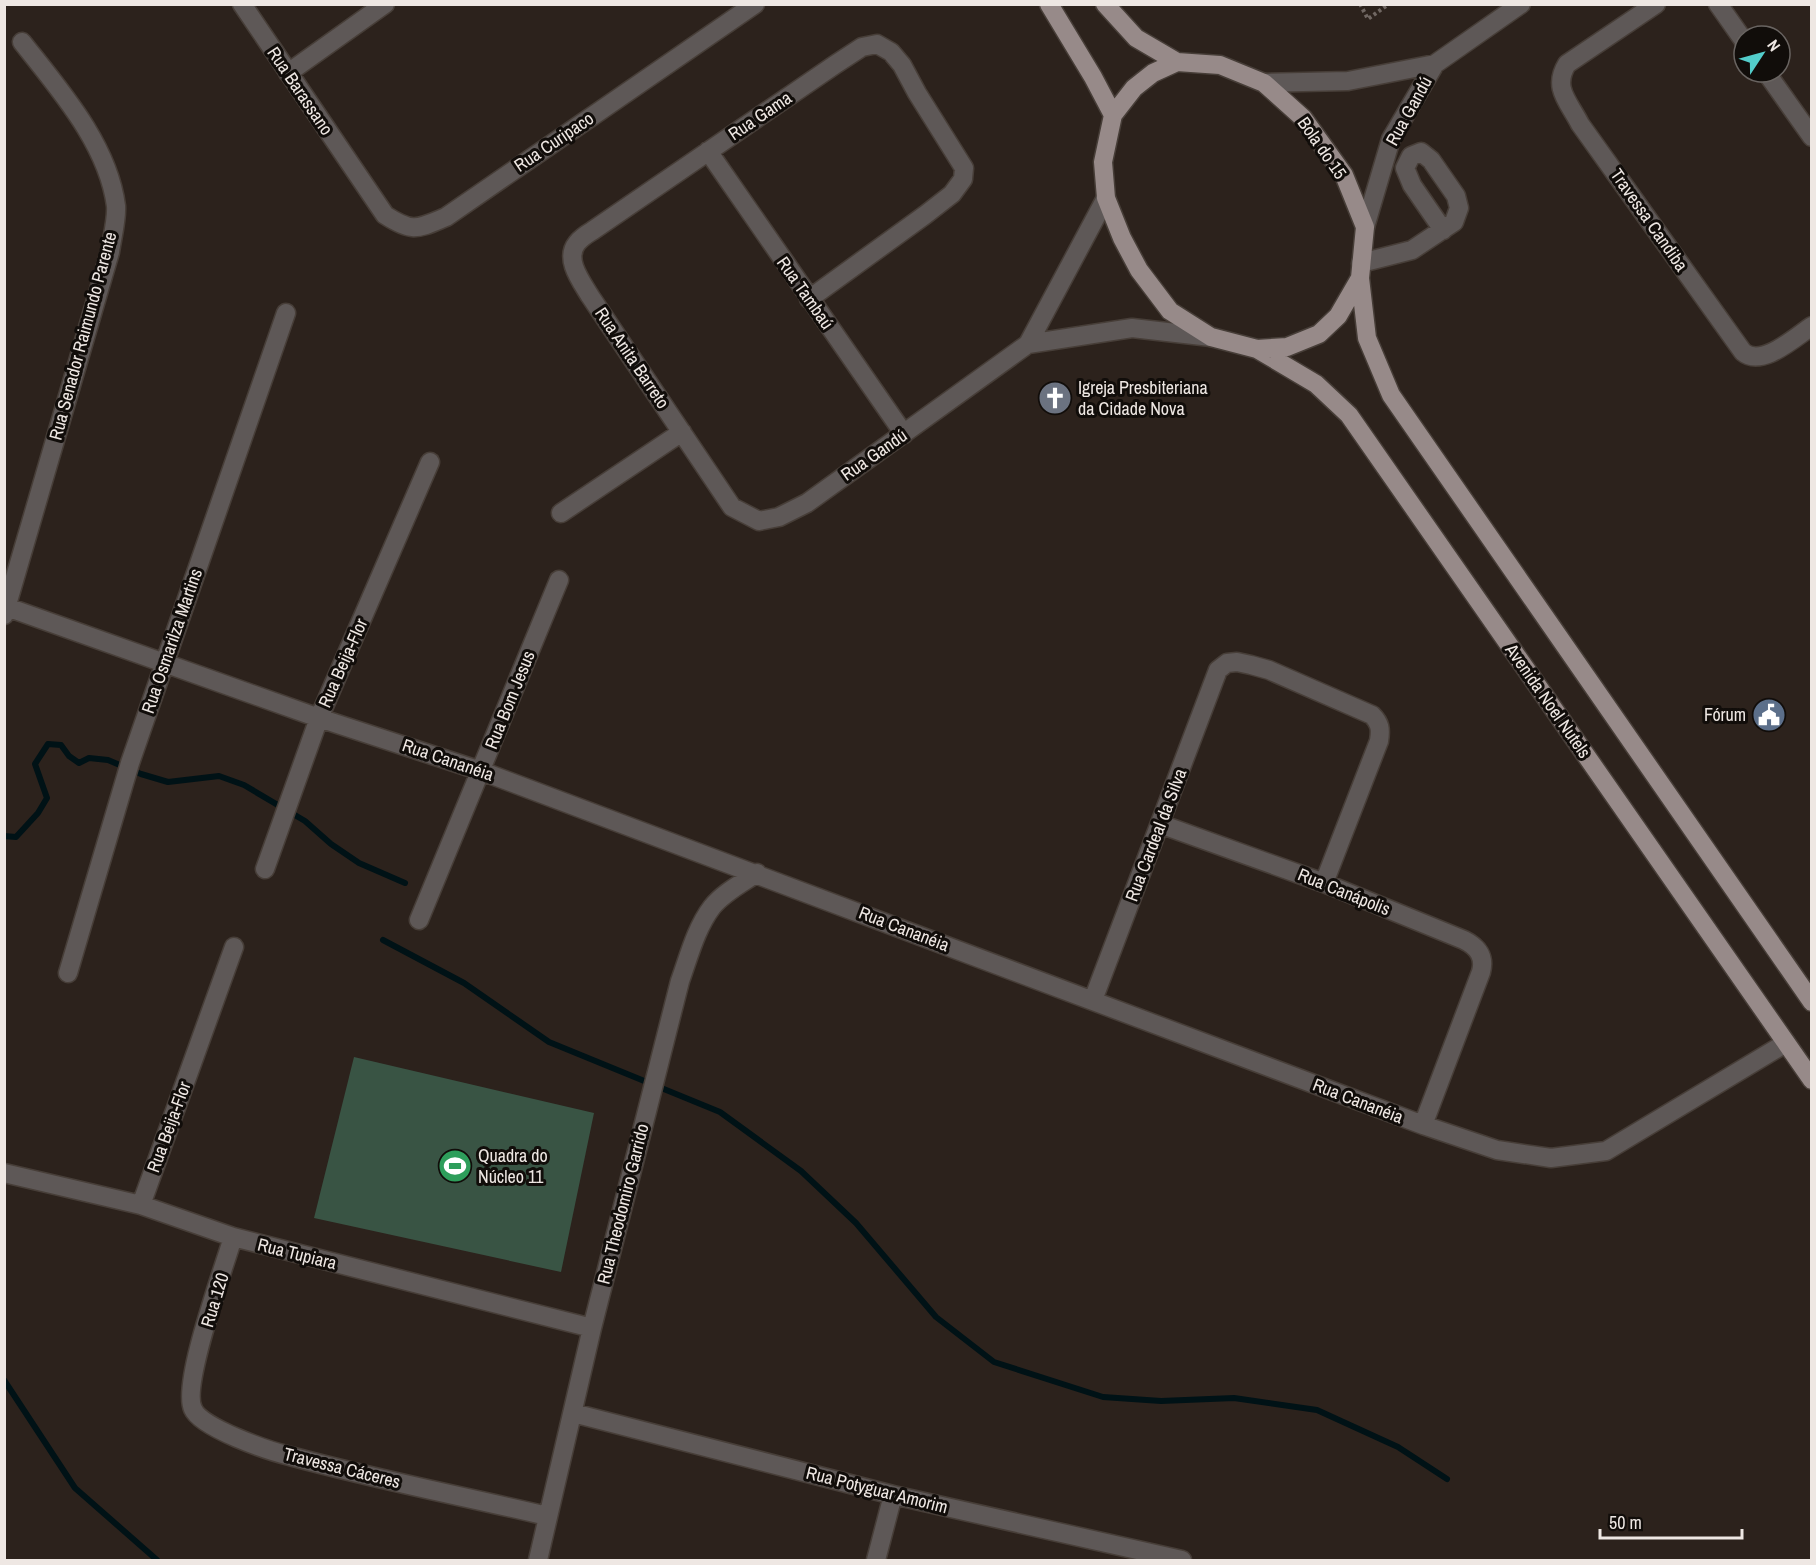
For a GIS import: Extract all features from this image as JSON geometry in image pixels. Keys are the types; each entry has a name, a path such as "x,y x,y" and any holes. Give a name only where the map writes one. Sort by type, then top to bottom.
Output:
{"main road":[{"path":"1049,4 1113,115"},
{"path":"1105,4 1136,38 1177,62"},
{"name":"Bola do 15","path":"1177,62 1220,65 1264,83 1303,118 1344,175 1365,227 1360,271 1338,316 1319,334 1287,347 1257,349 1211,337 1170,311 1145,278 1122,238 1106,198 1103,162 1113,115 1134,88 1153,73 1177,62"},
{"path":"1360,271 1367,338 1391,395 1812,1002"},
{"name":"Avenida Noel Nutels","path":"1257,349 1316,384 1349,415 1812,1080"}],"street":[{"name":"Rua Barassano","path":"242,4 359,178"},
{"path":"288,73 385,4"},
{"name":"Rua Curipaco","path":"359,178 386,215 403,227 422,227 446,217 755,4"},
{"name":"Rua Gandú","path":"1264,83 1348,81 1435,63 1521,4"},
{"name":"Travessa Candiba","path":"1656,4 1567,64 1561,74 1559,84 1563,93 1580,124 1743,352 1753,358 1772,352 1812,326"},
{"path":"1718,4 1732,24"},
{"name":"Rua Senador Raimundo Parente","path":"6,609 110,252 116,207 104,163 77,113 22,42"},
{"name":"Rua Gama","path":"592,231 862,47 877,44 891,52 902,65 964,168 963,179 952,194 926,215 809,298"},
{"name":"Rua Gandú","path":"1365,227 1391,139 1435,63"},
{"path":"1774,84 1812,137"},
{"name":"Rua Tambaú","path":"708,151 904,434"},
{"name":"Rua Gandú","path":"718,486 732,507 744,514 759,521 779,517 807,503 1028,344 1106,198"},
{"path":"1360,271 1412,250 1443,230"},
{"name":"Rua Anita Barreto","path":"592,231 576,243 572,257 576,272 609,325 718,486"},
{"name":"Rua Osmarilza Martins","path":"68,973 130,763 286,313"},
{"name":"Rua Gandú","path":"1028,344 1132,327 1211,337"},
{"path":"561,513 682,432"},
{"name":"Rua Beija-Flor","path":"265,869 319,718 430,462"},
{"name":"Rua Bom Jesus","path":"419,920 559,580"},
{"name":"Rua Cananéia","path":"6,609 319,718 481,771 1423,1125 1497,1150 1551,1158 1606,1150 1785,1043"},
{"name":"Rua Cardeal da Silva","path":"1093,1000 1218,670 1227,663 1237,662 1269,670 1372,714 1379,723 1381,732 1379,741 1324,883"},
{"name":"Rua Canápolis","path":"1160,824 1324,883 1472,944 1482,956 1483,963 1423,1125"},
{"name":"Rua Theodomiro Garrido","path":"538,1560 592,1328 680,981 699,930 712,907 735,887 757,873"},
{"name":"Rua Beija-Flor","path":"141,1205 234,947"},
{"name":"Rua Tupiara","path":"4,1173 141,1205 233,1238 592,1328"},
{"name":"Rua 120","path":"196,1362 233,1238"},
{"name":"Travessa Cáceres","path":"196,1362 191,1387 192,1409 208,1423 243,1440 289,1456 547,1516"},
{"name":"Rua Potyguar Amorim","path":"573,1413 892,1495 1182,1560"},
{"path":"876,1560 892,1495"}],"path":[{"path":"1360,4 1368,18 1389,4"}],"green space":[{"name":"Quadra do Núcleo 11","path":"354,1057 594,1113 561,1272 314,1218"}],"waterway":[{"path":"4,836 16,837 38,813 47,798 35,764 48,744 61,745 69,756 79,763 89,758 108,760 168,782 219,776 244,785 305,821 331,844 359,863 405,883"},
{"path":"383,940 464,983 549,1042 720,1112 801,1171 856,1223 936,1317 994,1362 1103,1397 1161,1401 1234,1398 1317,1410 1398,1447 1447,1479"},
{"path":"4,1380 75,1488 157,1560"}],"place":[{"name":"Igreja Presbiteriana da Cidade Nova","path":"1055,398"},
{"name":"Fórum","path":"1769,715"},
{"name":"Quadra do Núcleo 11","path":"455,1166"}]}
